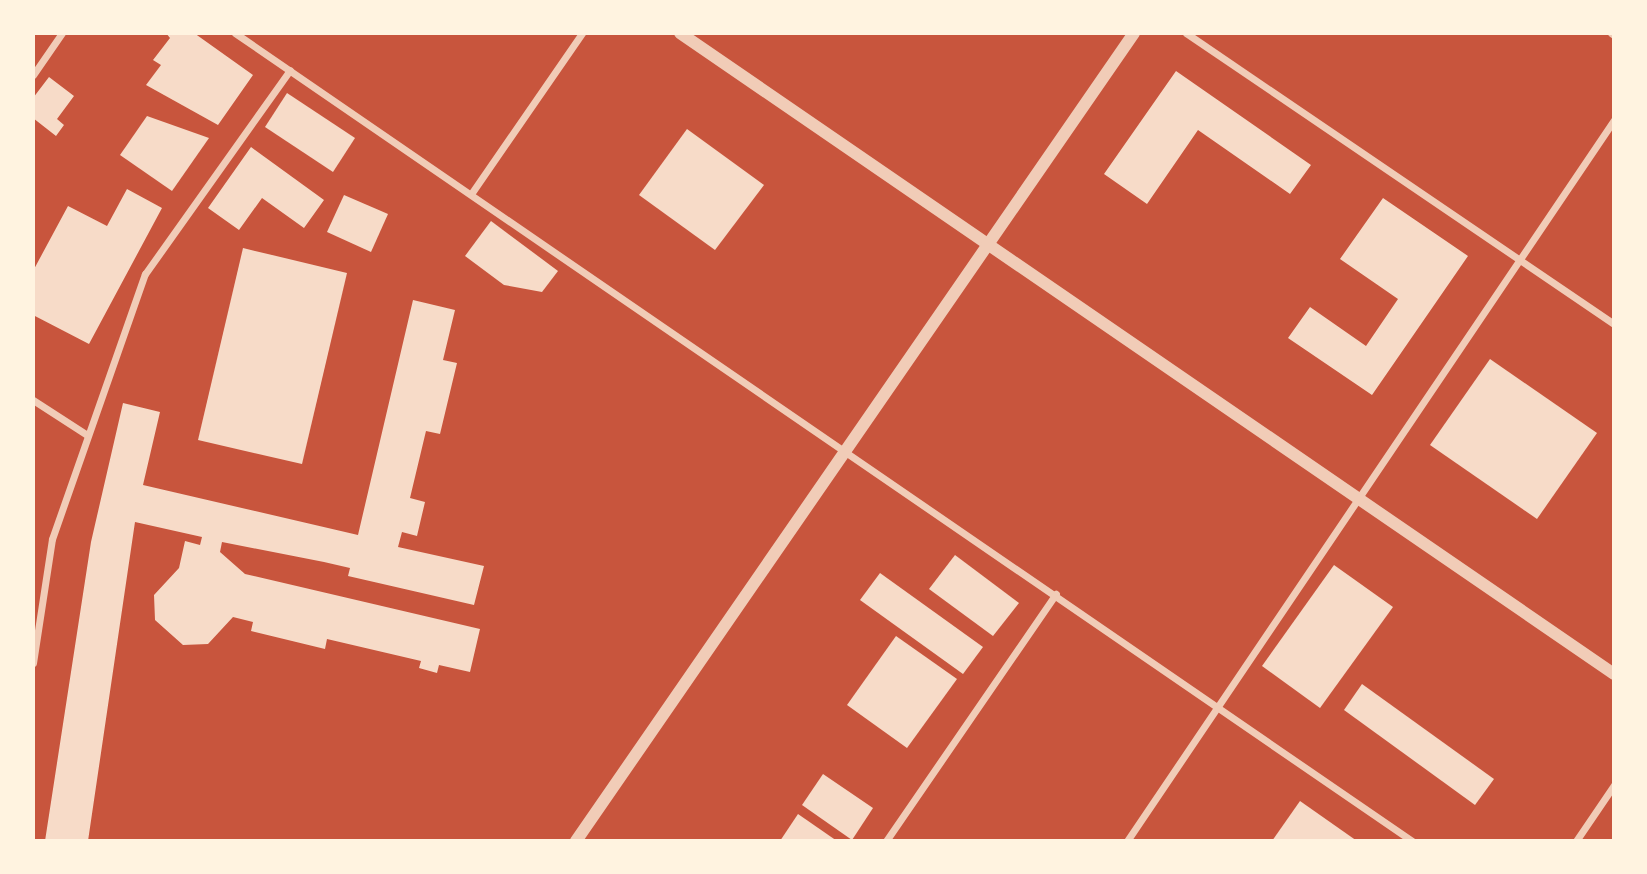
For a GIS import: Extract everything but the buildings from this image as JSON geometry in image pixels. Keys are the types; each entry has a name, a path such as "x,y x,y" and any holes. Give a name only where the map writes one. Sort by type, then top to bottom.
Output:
{"street":[{"path":"33,75 62,33"},
{"path":"235,33 1218,705 1412,841"},
{"path":"471,194 582,33"},
{"path":"680,33 1614,674"},
{"path":"576,841 843,449 990,246 1134,33"},
{"path":"1186,33 1614,324"},
{"path":"33,663 52,539 145,274 290,70"},
{"path":"1127,841 1356,496 1614,120"},
{"path":"33,400 88,435"},
{"path":"887,841 1056,594"},
{"path":"1576,841 1614,785"}]}
